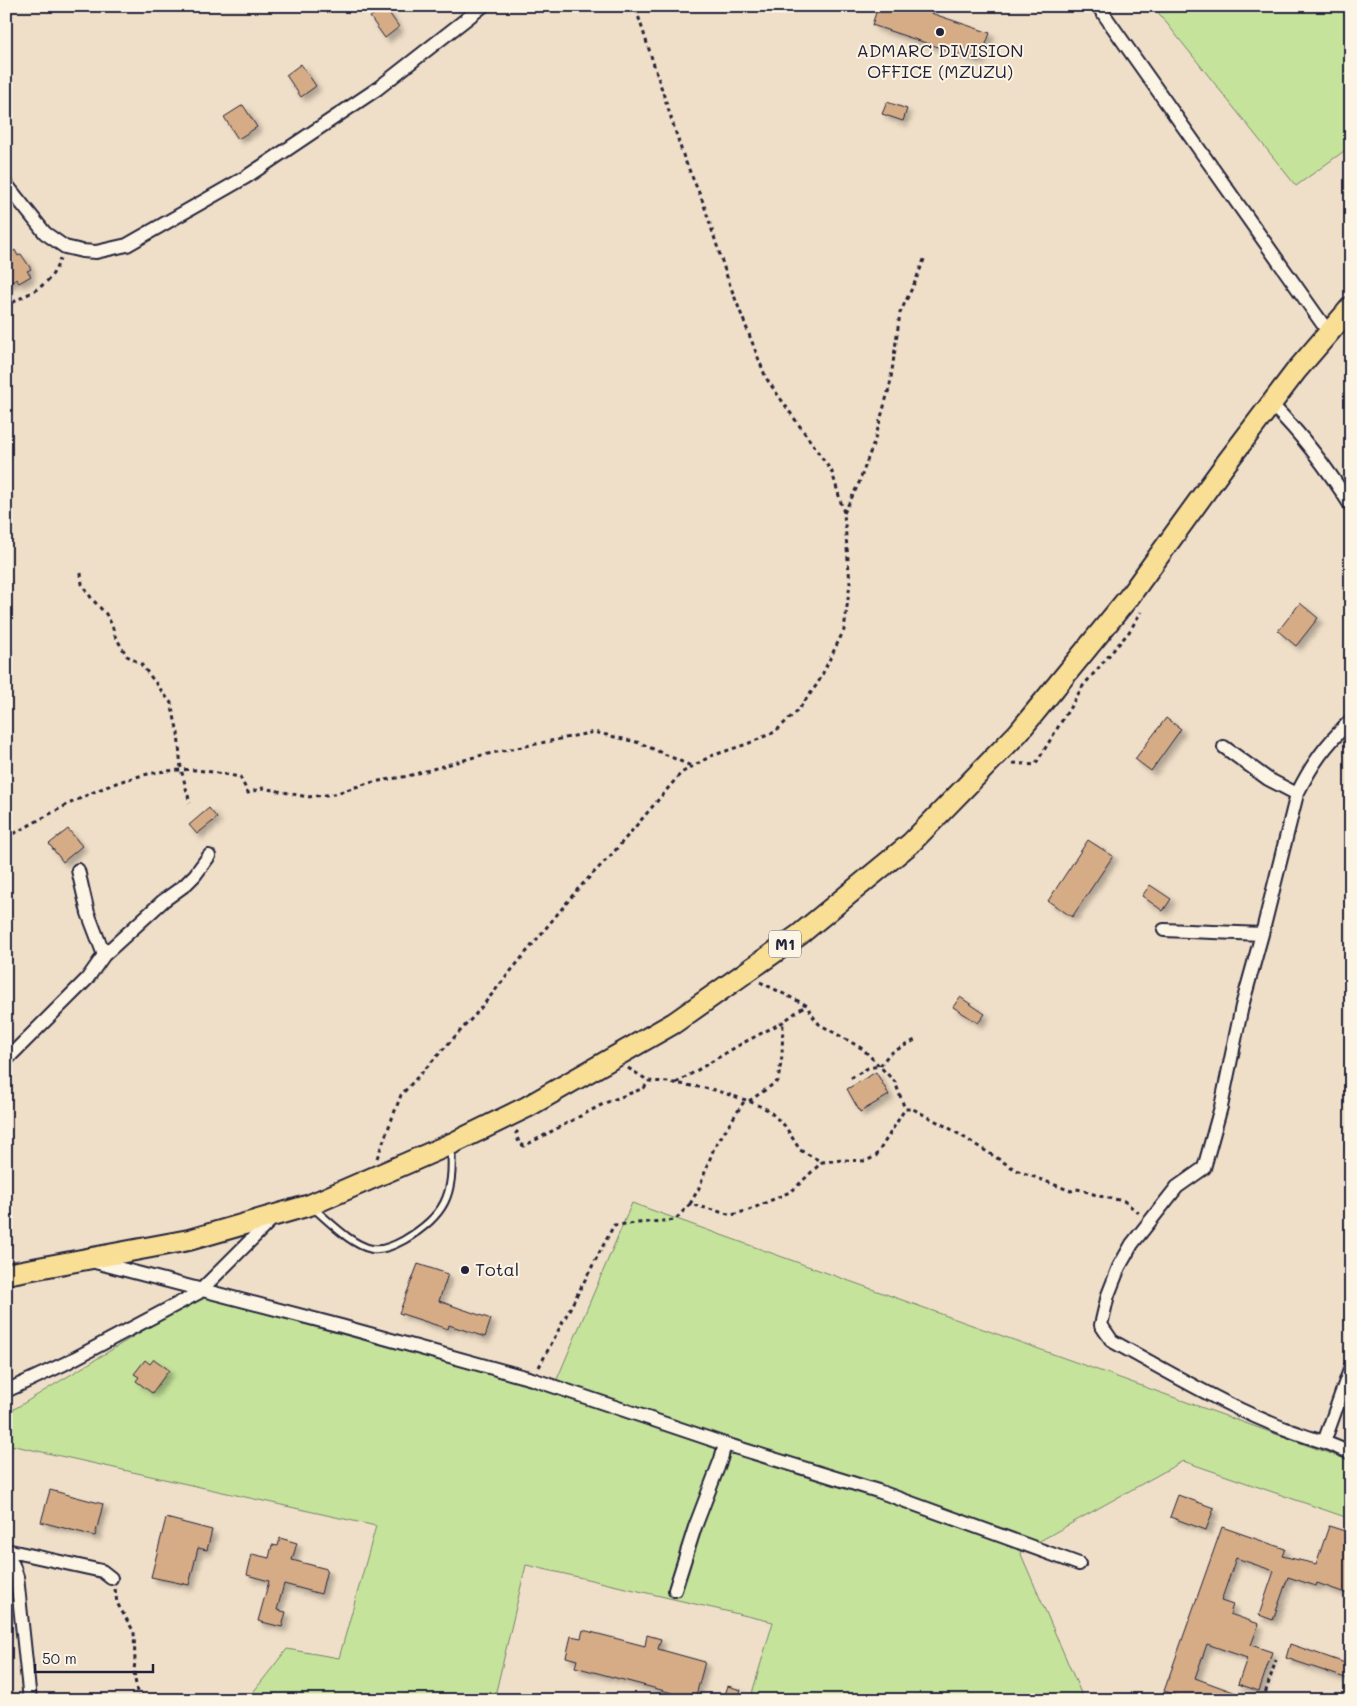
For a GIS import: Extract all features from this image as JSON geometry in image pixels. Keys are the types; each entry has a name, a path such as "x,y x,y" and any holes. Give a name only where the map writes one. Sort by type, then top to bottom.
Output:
{"highway":[{"name":"M1","path":"6,1274 189,1240 310,1205 451,1144 527,1107 608,1062 674,1023 806,929 911,843 1018,733 1128,597 1296,371 1351,307"}],"street":[{"path":"6,184 45,233 65,247 96,252 127,245 238,181 377,89 483,6"},
{"path":"1098,6 1329,333"},
{"path":"1272,405 1289,422 1330,473 1351,506"},
{"path":"1351,720 1326,744 1296,794 1262,934 1242,1006 1222,1107 1204,1168 1177,1187 1132,1244 1119,1267 1108,1295 1101,1325 1112,1341 1216,1398 1291,1433 1324,1442 1351,1453"},
{"path":"1224,747 1268,779 1296,794"},
{"path":"6,1060 87,980 104,955 163,901 196,875 209,856"},
{"path":"78,870 88,913 104,955"},
{"path":"1164,930 1262,934"},
{"path":"6,1391 64,1364 201,1290 278,1214"},
{"path":"81,1259 341,1326 532,1379 725,1444 878,1491 1079,1564"},
{"path":"1324,1442 1351,1367"},
{"path":"675,1590 695,1527 722,1459 725,1444"},
{"path":"6,1552 102,1571 111,1578"},
{"path":"6,1552 17,1576 30,1700"}],"lane":[{"path":"310,1205 356,1244 373,1249 392,1247 419,1232 440,1212 451,1187 453,1171 451,1144"}],"path":[{"path":"369,1179 401,1095 476,1015 577,890 613,853 681,773 711,756 775,732 799,709 818,683 844,630 850,583 844,514 832,472 766,378 728,280 703,202 684,158 635,6"},
{"path":"6,307 20,297 43,286 56,270 65,247"},
{"path":"844,514 859,482 875,439 890,385 900,313 925,256"},
{"path":"81,573 82,584 92,599 106,614 115,636 128,656 140,664 171,703 178,733 181,769 190,803"},
{"path":"991,761 1036,765 1083,686 1128,632 1142,610"},
{"path":"6,644 12,652"},
{"path":"6,836 96,790 143,774 181,769 240,777 248,793 263,788 308,797 334,794 368,783 408,776 478,756 594,732 640,743 691,767"},
{"path":"754,979 806,1005 820,1024 863,1049 895,1082 905,1109"},
{"path":"676,1083 741,1044 783,1022 806,1005"},
{"path":"532,1379 614,1225 674,1220 690,1204 699,1188 714,1148 747,1100 778,1081 782,1056 783,1022"},
{"path":"851,1078 868,1068 880,1066 890,1054 915,1040"},
{"path":"608,1062 626,1067 649,1081 711,1089 747,1100 768,1110 785,1126 800,1150 822,1162 843,1160 866,1161 876,1156 905,1109"},
{"path":"527,1107 522,1117 522,1127 516,1133 521,1146 534,1142 605,1103 644,1088 649,1081"},
{"path":"905,1109 913,1109 949,1128 1016,1170 1071,1191 1076,1189 1082,1190 1124,1201 1152,1220"},
{"path":"690,1204 732,1214 749,1210 792,1191 822,1162"},
{"path":"111,1578 116,1591 117,1604 134,1632 134,1671 138,1700"},
{"path":"1263,1700 1276,1660"}],"green space":[{"path":"1153,6 1351,6 1351,146 1296,186"},
{"path":"632,1203 1351,1461 1351,1519 1183,1461 1020,1552 1084,1700 750,1700 773,1622 526,1565 494,1700 247,1700 287,1649 339,1658 376,1526 6,1444 6,1414 200,1296 552,1391"}],"building":[{"path":"878,6 923,6 922,10 990,33 980,61 872,25"},
{"path":"385,7 399,27 385,38 370,17"},
{"path":"301,64 316,86 301,97 286,75"},
{"path":"887,102 907,109 903,121 882,114"},
{"path":"243,105 257,127 238,139 224,117"},
{"path":"15,250 18,256 21,254 31,269 27,271 31,276 19,283 16,279 6,286 6,256"},
{"path":"1300,603 1318,618 1296,646 1278,631"},
{"path":"1166,718 1181,729 1151,771 1135,759"},
{"path":"209,808 217,818 197,834 189,825"},
{"path":"68,829 82,846 63,862 49,844"},
{"path":"1088,840 1113,856 1072,917 1048,901"},
{"path":"1150,885 1171,899 1163,911 1142,896"},
{"path":"960,997 985,1014 978,1023 953,1007"},
{"path":"876,1072 889,1095 860,1112 847,1089"},
{"path":"418,1264 448,1274 439,1301 491,1319 485,1337 449,1325 448,1329 399,1313"},
{"path":"154,1359 169,1370 152,1393 136,1381 139,1377 134,1374 145,1360 150,1364"},
{"path":"50,1490 103,1504 95,1536 41,1522"},
{"path":"1178,1495 1214,1508 1206,1530 1170,1517"},
{"path":"166,1518 212,1530 207,1550 198,1548 189,1585 151,1577"},
{"path":"1329,1526 1351,1533 1351,1595 1317,1583 1316,1586 1288,1577 1273,1620 1259,1615 1274,1571 1236,1558 1221,1601 1233,1605 1230,1614 1259,1624 1251,1645 1272,1652 1259,1691 1238,1684 1247,1658 1207,1644 1195,1678 1250,1698 1250,1700 1190,1700 1164,1691 1222,1527 1285,1549 1282,1556 1316,1564"},
{"path":"280,1538 297,1543 292,1560 327,1569 321,1594 284,1584 277,1610 286,1612 282,1627 258,1621 269,1581 247,1575 252,1554 269,1558 272,1545 278,1546"},
{"path":"583,1630 645,1646 647,1635 661,1639 658,1649 705,1662 695,1699 575,1667 577,1660 566,1657 571,1636 581,1638"},
{"path":"1290,1644 1351,1665 1351,1680 1286,1658"},
{"path":"728,1686 741,1690 737,1700 723,1700"}],"place":[{"name":"ADMARC DIVISION OFFICE (MZUZU)","path":"940,32"},
{"name":"Total","path":"465,1270"}]}
